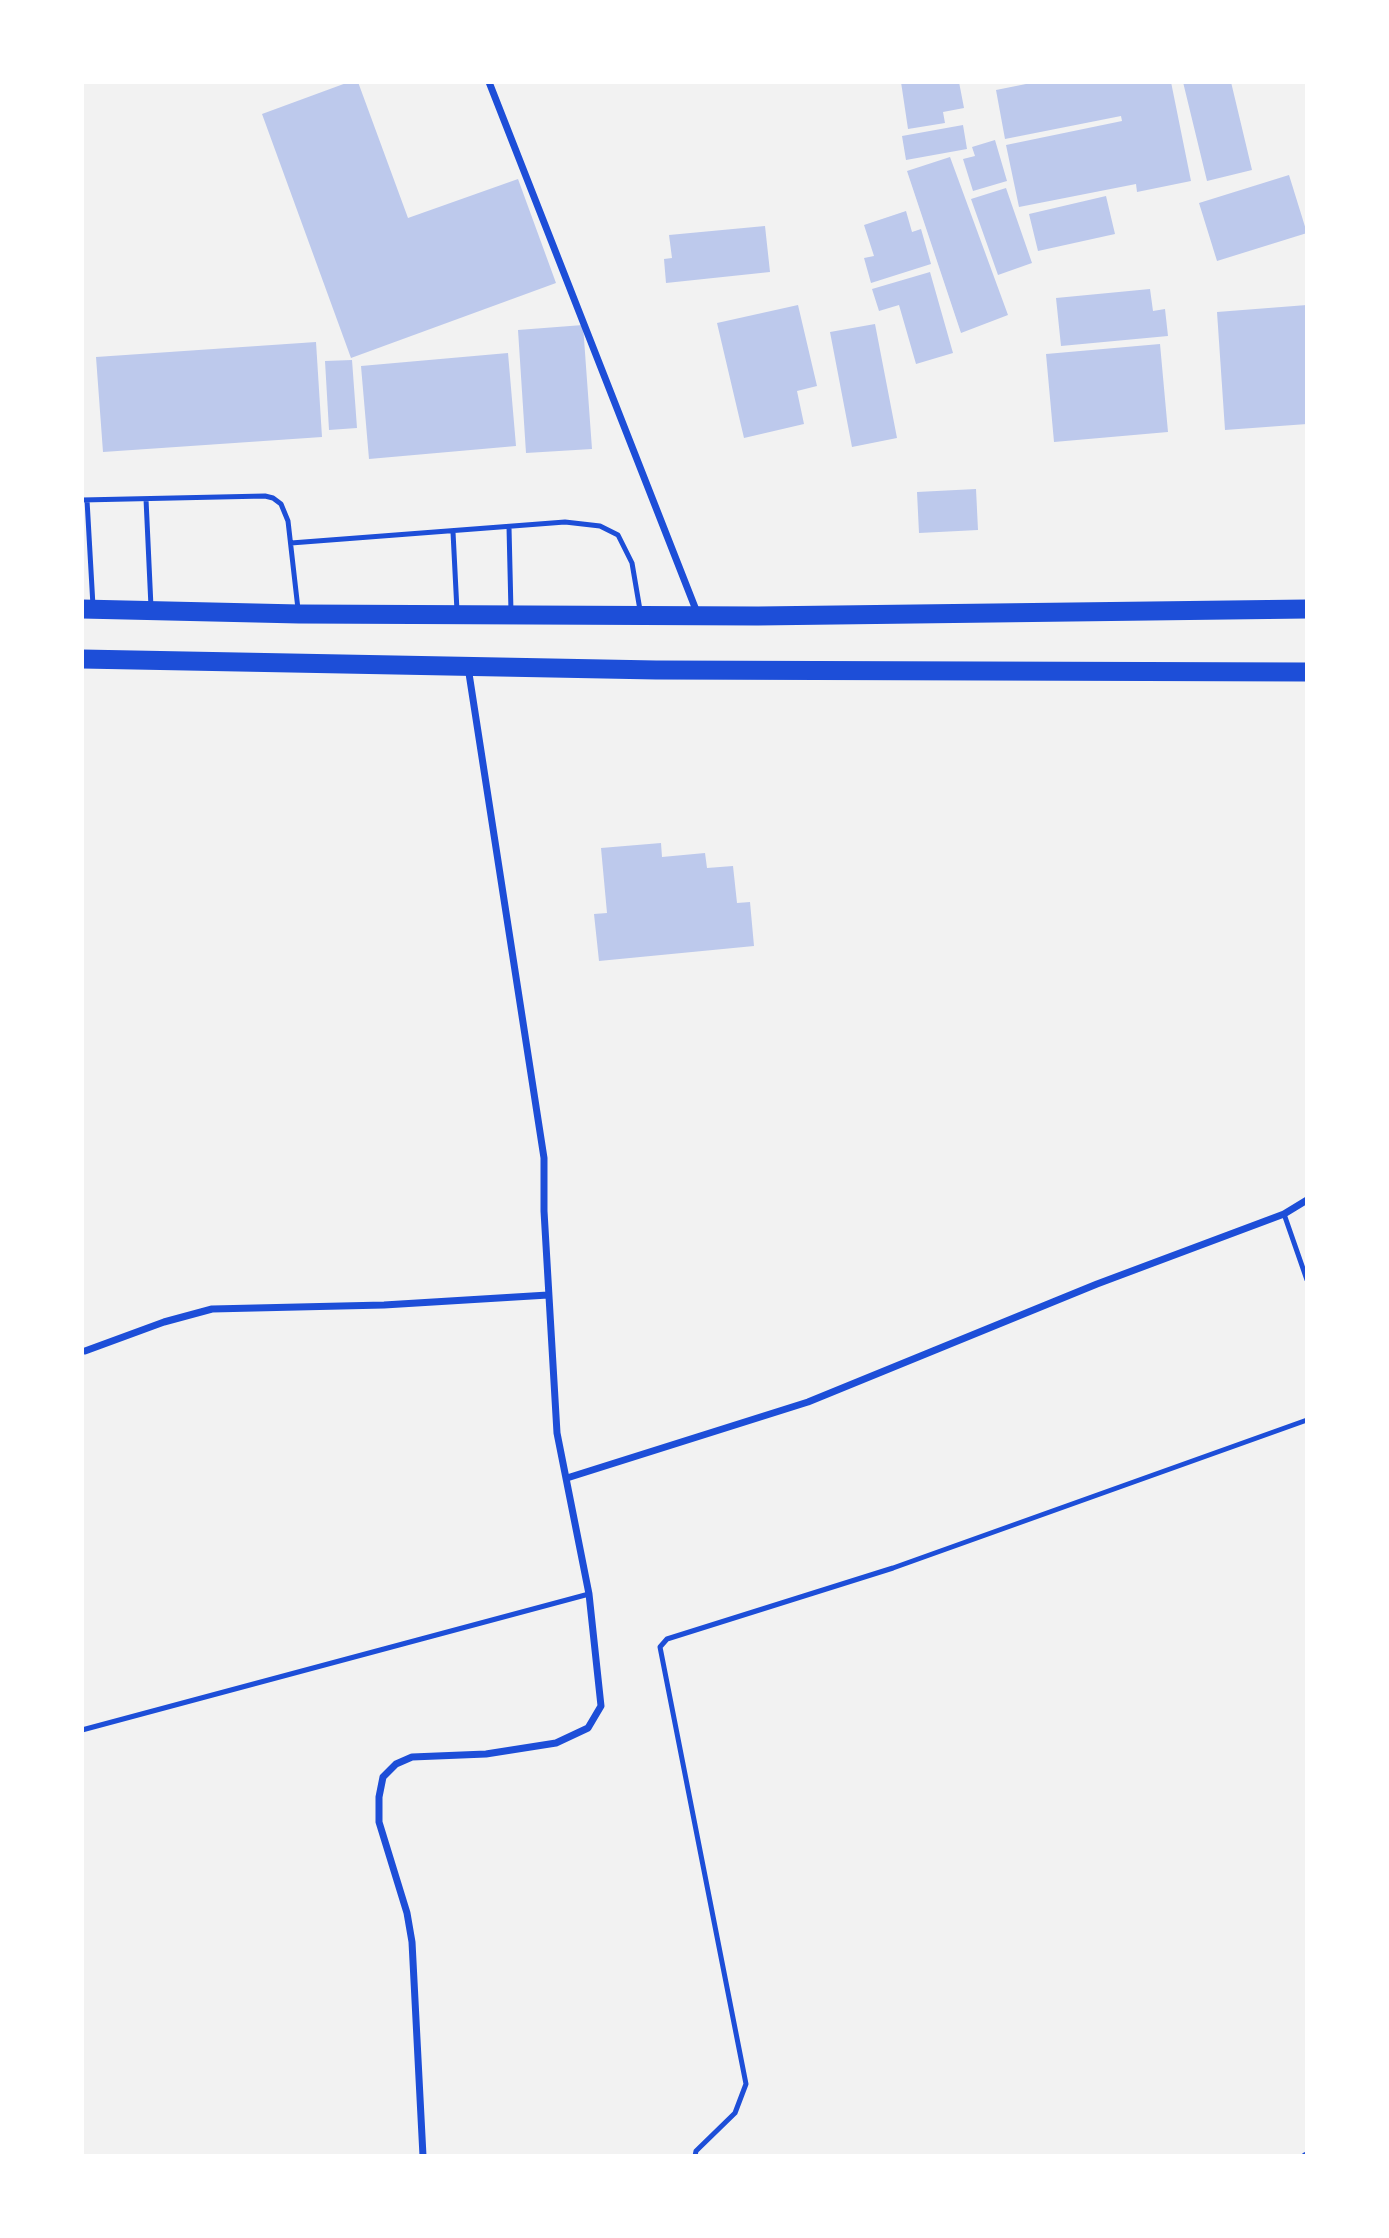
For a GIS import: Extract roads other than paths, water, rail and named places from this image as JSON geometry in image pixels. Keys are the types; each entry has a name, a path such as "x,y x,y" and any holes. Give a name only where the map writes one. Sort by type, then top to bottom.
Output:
{"highway":[{"path":"88,609 299,614 641,616 1307,609"},
{"path":"82,659 468,666 1307,672"}],"street":[{"path":"489,82 698,615"},
{"path":"423,2156 412,1942 407,1913 379,1822 380,1786 388,1770 403,1760 513,1751 556,1743 588,1728 601,1706 589,1594 557,1433 548,1294 544,1158 468,666"},
{"path":"567,1478 808,1402 1097,1284 1284,1214 1307,1200"},
{"path":"85,1351 164,1322 212,1309 384,1305 548,1294"}],"lane":[{"path":"88,609 84,500 273,498 285,511 299,614"},
{"path":"146,499 152,611"},
{"path":"291,543 565,522 600,526 618,535 632,563 641,616"},
{"path":"509,527 511,615"},
{"path":"453,532 457,614"},
{"path":"1284,1214 1307,1280"},
{"path":"695,2156 696,2151 734,2113 747,2084 660,1647 667,1639 893,1568 1307,1420"},
{"path":"82,1730 589,1594"}]}
